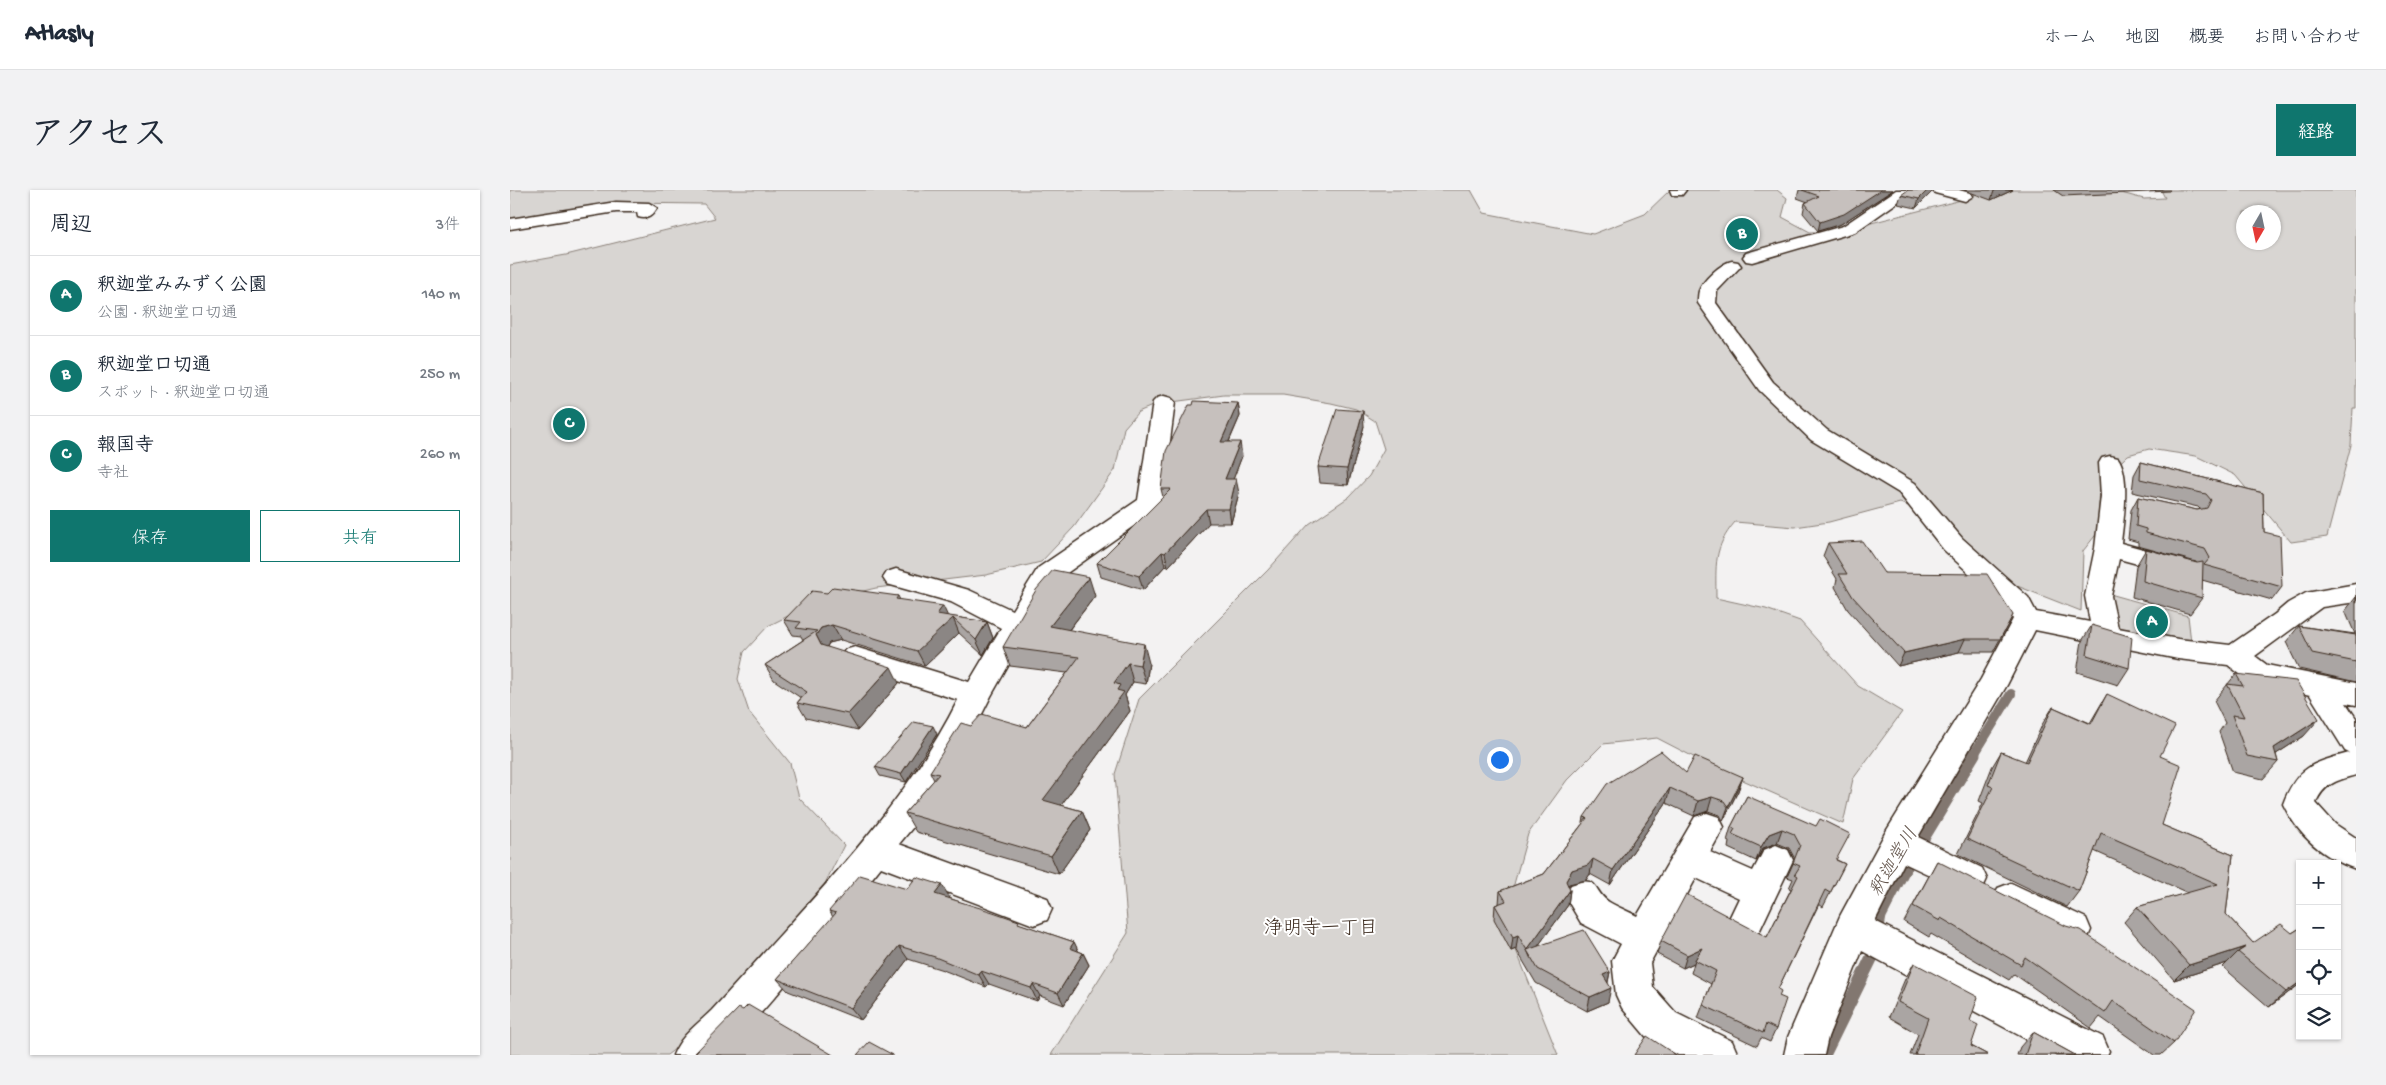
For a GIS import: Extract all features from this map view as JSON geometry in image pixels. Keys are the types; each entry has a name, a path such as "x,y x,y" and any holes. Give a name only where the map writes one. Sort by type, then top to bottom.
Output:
{"street":[{"path":"1752,257 1849,229 1870,216 1890,199 1907,190"},
{"path":"1940,190 1965,196"},
{"path":"510,224 616,207 649,208 644,214"},
{"path":"1732,266 1725,270 1708,290 1708,303 1766,386 1819,435 1906,488 1915,496 1952,544 2018,603 2027,619 2178,649 2235,656 2259,674 2356,694"},
{"path":"693,1055 725,1024 911,806 956,736 973,700 1047,574 1150,502 1164,402"},
{"path":"2106,634 2098,596 2108,548 2122,498 2110,463"},
{"path":"2108,548 2187,570"},
{"path":"896,578 960,596 1017,624"},
{"path":"2235,656 2285,621 2298,608 2315,599 2347,594"},
{"path":"1804,1055 1808,1037 1853,928 1898,843 1960,735 1992,685 2027,619"},
{"path":"849,660 973,700"},
{"path":"2319,686 2356,743"},
{"path":"2356,763 2322,774 2310,781 2304,788 2299,804 2308,820 2323,835 2356,855"},
{"path":"1707,828 1630,961 1635,996 1662,1026 1718,1055"},
{"path":"1898,843 2073,930"},
{"path":"875,850 1034,909"},
{"path":"1688,858 1753,906 1776,860"},
{"path":"1583,896 1594,912 1644,937"},
{"path":"1853,928 2089,1051"}],"shaded area":[{"path":"510,190 1471,190 1484,213 1593,234 1645,214 1670,190 1777,190 1787,198 1782,217 1810,232 1855,231 1871,223 1973,197 1977,190 2110,190 2144,199 2165,198 2161,190 2356,190 2356,408 2353,408 2351,445 2327,537 2291,542 2235,475 2196,456 2149,449 2128,455 2100,482 2098,532 2083,551 2081,611 2007,582 1953,536 1948,521 1900,503 1829,522 1795,527 1735,522 1723,540 1717,557 1716,598 1766,609 1800,621 1858,686 1902,712 1853,779 1843,824 1713,767 1657,738 1603,744 1567,780 1528,834 1504,920 1558,1055 1051,1055 1128,933 1115,774 1139,699 1268,570 1309,524 1349,497 1369,476 1384,449 1375,421 1356,409 1331,403 1283,395 1224,395 1157,404 1138,412 1124,428 1115,470 1074,527 1041,562 986,575 876,588 816,602 768,626 744,652 738,679 749,712 790,763 799,798 844,845 808,918 705,1026 667,1055 510,1055 510,265 566,255 715,218 704,204 625,203 510,219"},
{"path":"2110,594 2188,616 2191,642 2117,627"}],"building":[{"path":"1802,190 1881,190 1844,214 1820,222 1805,203 1819,196"},
{"path":"1908,190 1928,190 1919,199 1901,195"},
{"path":"1194,401 1238,403 1221,442 1240,442 1225,479 1236,479 1229,509 1206,509 1165,553 1162,552 1139,576 1097,563 1171,489 1161,489 1166,451 1189,405 1193,405"},
{"path":"1337,409 1363,411 1347,469 1318,467"},
{"path":"2141,462 2263,493 2264,532 2280,536 2282,587 2204,565 2210,558 2205,549 2146,533 2146,529 2136,526 2138,497 2197,510 2207,508 2211,500 2206,494 2140,479"},
{"path":"1862,541 1884,573 1987,574 2013,615 2000,639 1965,639 1904,653 1853,597 1839,574 1847,574 1828,543"},
{"path":"2146,549 2197,563 2203,562 2202,598 2143,581"},
{"path":"1053,570 1089,577 1050,626 1144,644 1140,665 1128,663 1114,683 1120,685 1117,690 1124,692 1043,800 1082,811 1051,856 905,813 939,774 930,772 961,723 971,726 982,714 1027,727 1079,657 1003,647 1036,590"},
{"path":"833,587 898,596 896,599 943,606 937,614 987,622 976,640 953,618 917,651 832,625 821,628 816,635 821,645 891,667 848,714 797,703 807,692 765,665 817,631 796,628 801,622 784,620 812,591 827,593"},
{"path":"2092,625 2132,637 2129,668 2087,655"},
{"path":"2299,626 2356,635 2356,662 2312,653"},
{"path":"2236,674 2296,681 2319,719 2274,748 2278,762 2247,756 2232,715 2244,717 2227,684 2243,686"},
{"path":"2107,694 2175,726 2160,756 2181,765 2162,825 2233,855 2226,914 2253,943 2281,924 2292,933 2296,930 2296,985 2286,992 2238,952 2246,947 2189,965 2137,907 2218,884 2101,833 2079,891 1967,839 1993,787 1988,785 2001,752 2027,762 2053,707 2091,724"},
{"path":"914,722 933,726 901,774 875,767"},
{"path":"1661,751 1686,773 1695,756 1743,777 1728,807 1724,801 1712,797 1698,801 1670,788 1613,870 1593,859 1588,865 1572,870 1566,881 1570,890 1527,950 1584,930 1610,972 1603,975 1611,988 1590,997 1538,969 1518,935 1513,937 1495,905 1506,901 1500,891 1544,874 1587,818 1584,817 1607,784"},
{"path":"1747,796 1816,826 1820,819 1850,834 1836,860 1845,864 1830,893 1825,890 1778,989 1781,991 1779,996 1786,999 1776,1029 1766,1024 1763,1033 1703,1005 1716,971 1695,960 1702,948 1687,955 1661,941 1686,894 1767,937 1798,876 1795,874 1800,866 1793,863 1800,845 1794,834 1782,829 1769,834 1761,847 1732,834 1735,829 1731,827"},
{"path":"1937,861 2066,926 2080,930 2196,1009 2174,1043 2113,1001 2105,1013 2025,957 2021,965 1941,918 1940,921 1913,906"},
{"path":"860,875 907,889 916,877 942,885 935,894 993,912 1019,921 1018,923 1074,942 1070,948 1083,953 1058,993 1033,984 1031,988 981,971 979,975 935,957 899,946 851,1008 777,979 836,913 829,911"},
{"path":"1914,963 1978,997 1970,1021 1978,1025 1971,1046 1988,1055 1915,1055 1928,1018 1898,1002"},
{"path":"748,1005 833,1055 699,1055 695,1053 739,1008 743,1010"},
{"path":"2033,1032 2075,1055 2025,1055"},
{"path":"1647,1036 1676,1055 1634,1055"},
{"path":"869,1042 893,1055 857,1055"}],"waterway":[{"name":"釈迦堂川","path":"1973,756 2011,694"},
{"name":"釈迦堂川","path":"1824,1055 1873,955 1880,916 1902,873 1974,754"}],"place":[{"name":"釈迦堂口切通","path":"1742,234"},
{"name":"報国寺","path":"569,424"},
{"name":"釈迦堂みみずく公園","path":"2152,622"}],"district":[{"name":"浄明寺一丁目","path":"1321,926"}]}
